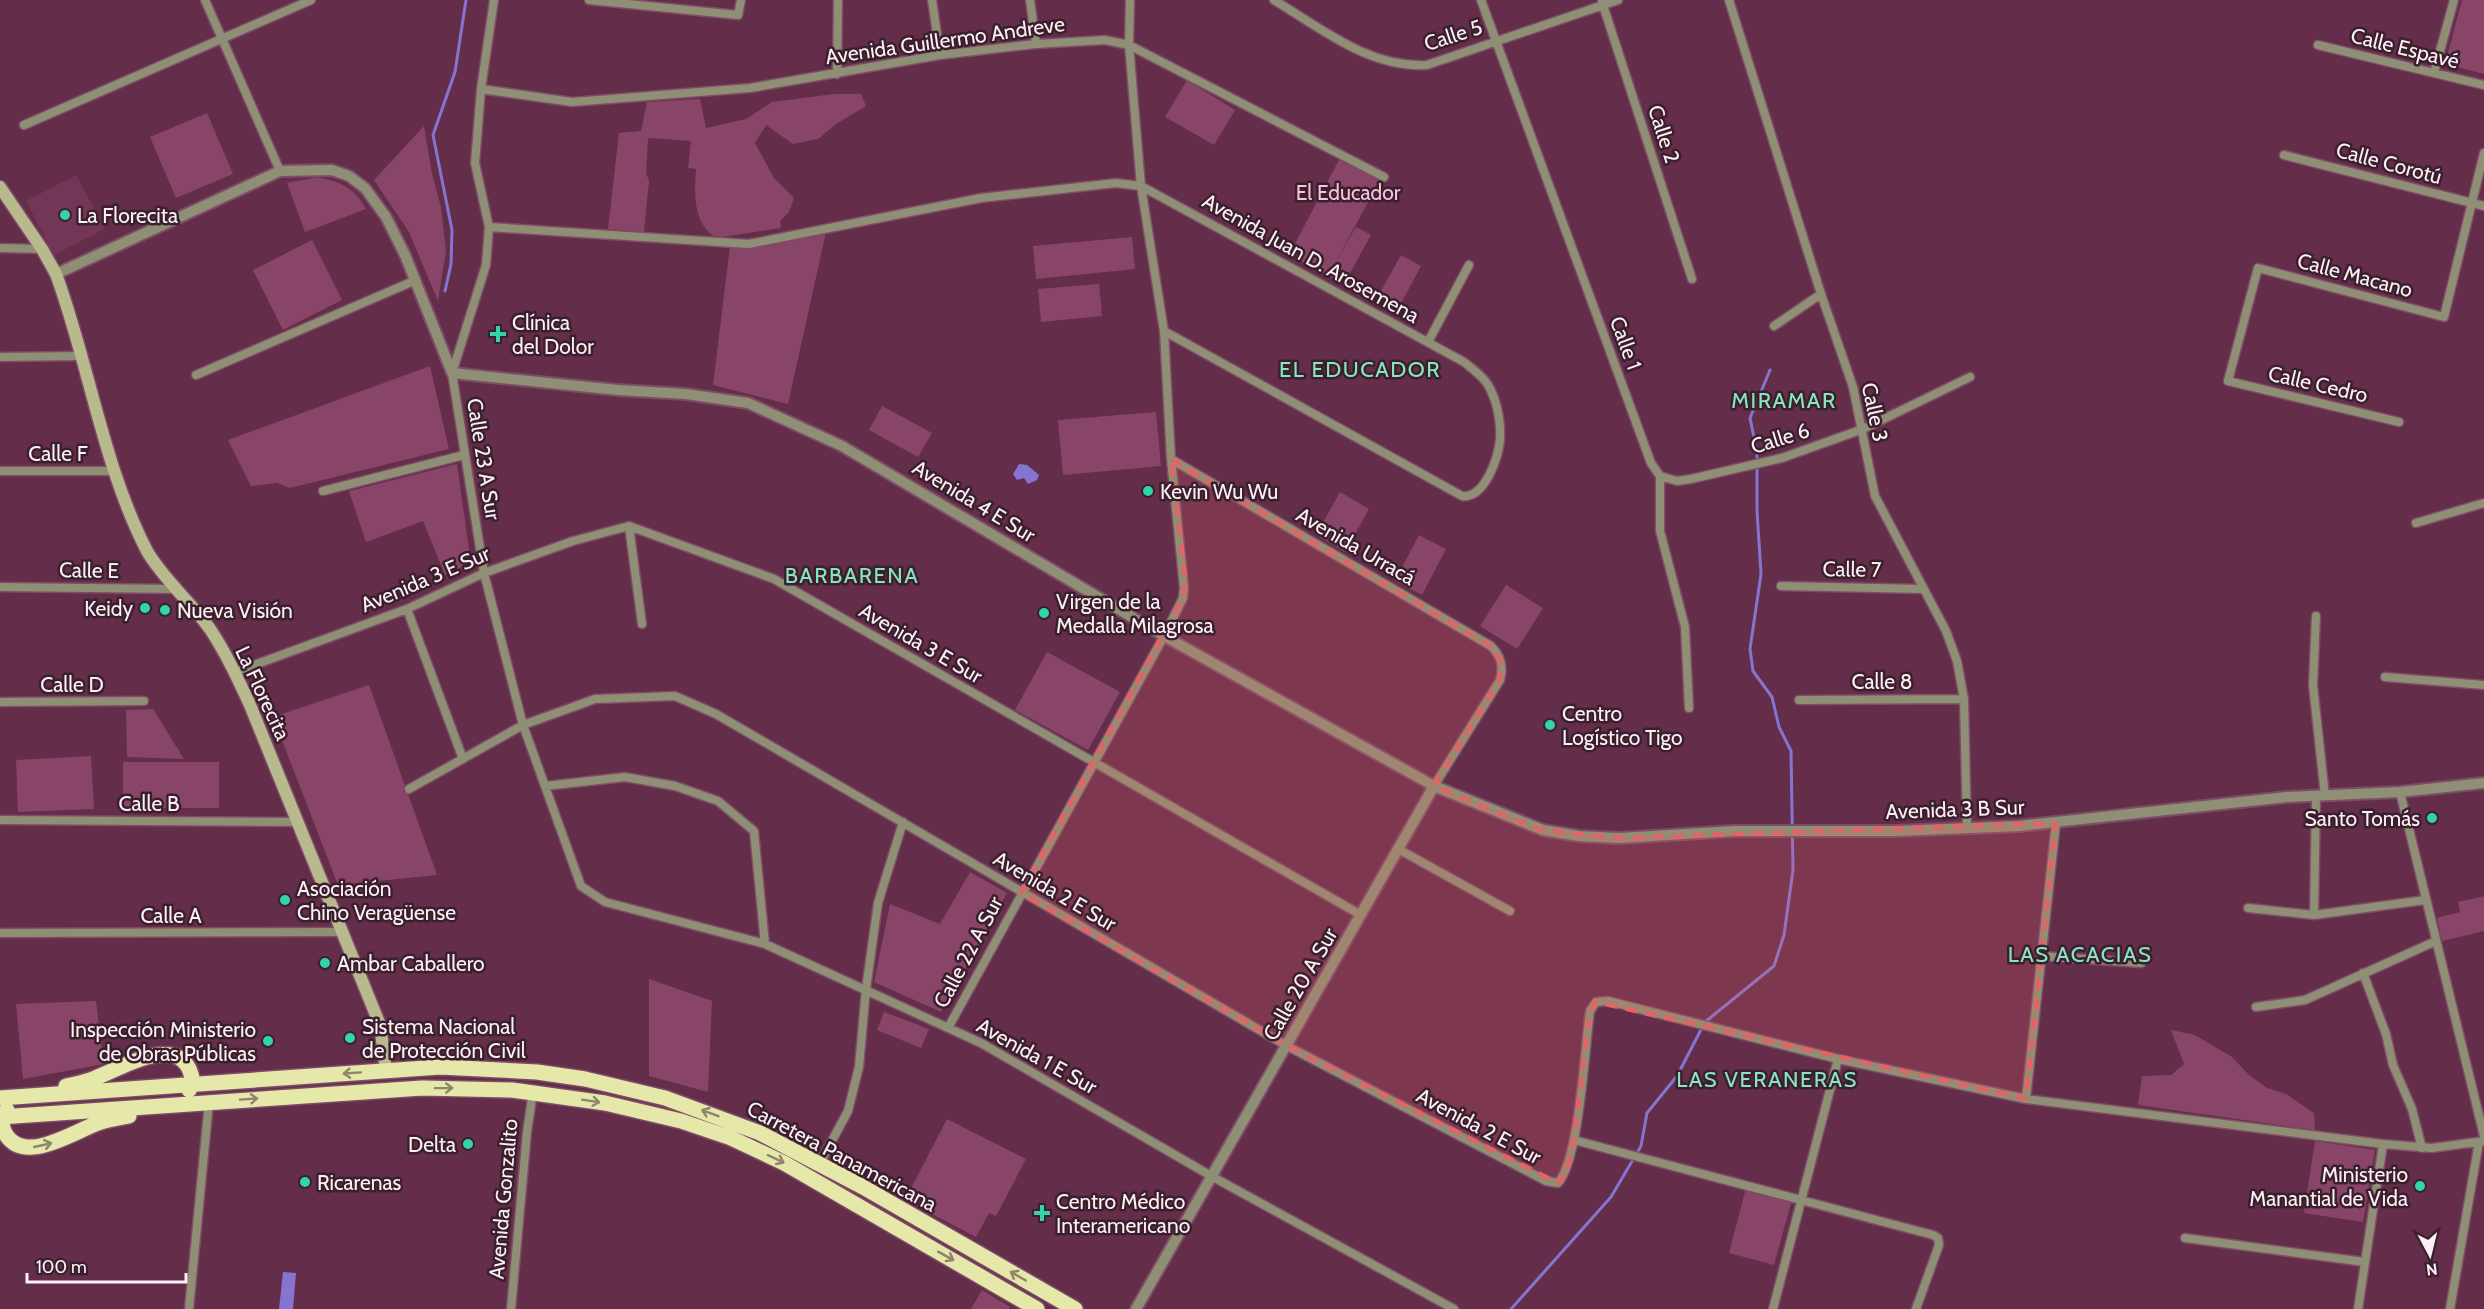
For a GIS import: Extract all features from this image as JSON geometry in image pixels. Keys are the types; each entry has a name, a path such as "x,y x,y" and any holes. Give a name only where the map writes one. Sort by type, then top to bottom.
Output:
{"highway":[{"path":"25,1096 91,1080 159,1054 175,1056 184,1061 190,1069 193,1084 184,1093 72,1112"},
{"name":"Carretera Panamericana","path":"0,1098 440,1067 537,1072 633,1089 729,1120 820,1163 1075,1309"},
{"path":"440,1067 522,1082 533,1092 544,1085 555,1084 633,1089"},
{"name":"Carretera Panamericana","path":"1,1117 411,1088 458,1087 533,1092 605,1103 681,1121 731,1138 784,1163 1037,1309"},
{"path":"116,1089 9,1108 1,1117 4,1131 22,1145 37,1147 100,1122 184,1104"}],"main road":[{"name":"La Florecita","path":"0,187 56,274 116,471 130,512 148,553 210,629 235,672 380,1025 386,1070"}],"street":[{"path":"205,0 280,171"},
{"path":"24,125 311,0"},
{"name":"Calle 23 A Sur","path":"494,0 481,89 475,163 489,227 486,265 452,373 484,573 523,725 581,886"},
{"path":"589,0 738,15 741,0"},
{"path":"837,74 838,0"},
{"path":"932,0 940,55"},
{"path":"1030,0 1036,44"},
{"name":"Calle 22 A Sur","path":"948,1028 1020,893 1164,636 1182,598 1184,588 1171,459 1164,331 1141,186 1129,45 1130,0"},
{"name":"Calle 5","path":"1274,0 1362,53 1383,61 1408,66 1427,65 1603,3 1618,0"},
{"name":"Calle 1","path":"1481,0 1651,463 1660,476 1660,531 1685,627 1689,708"},
{"name":"Calle 3","path":"1729,0 1821,294 1853,387 1875,496 1946,631 1958,661 1964,699 1967,829"},
{"path":"2434,73 2454,0"},
{"name":"Calle 2","path":"1603,3 1692,279"},
{"name":"Avenida Guillermo Andreve","path":"481,89 572,102 750,88 940,55 1105,39 1129,45 1384,177"},
{"name":"Calle Espavé","path":"2318,45 2484,85"},
{"path":"2470,203 2484,153"},
{"name":"Calle Corotú","path":"2284,155 2484,206"},
{"path":"56,274 280,171 332,170 349,176 365,188 386,217 416,280 452,373"},
{"path":"489,227 749,244 981,198 1116,183 1141,186"},
{"name":"Avenida Juan D. Arosemena","path":"1141,186 1464,362 1481,375 1492,392 1500,438 1498,453 1480,490 1472,496 1457,493 1164,331"},
{"name":"Calle Macano","path":"2228,381 2258,268 2444,317 2470,203"},
{"path":"0,248 42,249"},
{"path":"1428,342 1469,265"},
{"path":"196,375 416,280"},
{"path":"1774,326 1821,294"},
{"path":"0,357 82,357"},
{"name":"Avenida 4 E Sur","path":"452,373 618,390 686,394 748,403 842,446 1164,636 1434,786"},
{"name":"Calle 6","path":"1660,476 1677,481 1766,462 1863,429 1970,377"},
{"name":"Calle Cedro","path":"2228,381 2399,422"},
{"path":"323,491 464,455"},
{"name":"Avenida Urracá","path":"1171,459 1491,646 1501,661 1500,680"},
{"name":"Calle F","path":"0,471 116,471"},
{"path":"2416,523 2484,503"},
{"path":"629,526 642,624"},
{"name":"Avenida 3 E Sur","path":"235,672 407,609 484,573 573,541 629,526 774,579 1361,915"},
{"name":"Calle 7","path":"1781,586 1923,589"},
{"name":"Calle E","path":"0,587 178,589"},
{"path":"407,609 463,759"},
{"path":"2314,915 2320,797 2313,686 2316,616"},
{"path":"2385,677 2484,685"},
{"name":"Calle 20 A Sur","path":"1136,1309 1400,850 1434,786 1500,680"},
{"name":"Avenida 2 E Sur","path":"409,789 523,725 595,699 675,696 716,714 903,822 1020,893 1287,1046 1546,1181 1558,1184 1566,1175 1574,1140"},
{"name":"Calle 8","path":"1799,700 1964,699"},
{"name":"Calle D","path":"0,702 144,701"},
{"path":"545,786 625,777 675,786 718,801 754,831 765,944"},
{"name":"Avenida 3 B Sur","path":"1434,786 1543,830 1579,836 1619,838 1734,831 1967,829 2056,823 2145,811 2288,797 2400,792 2484,783"},
{"path":"2400,792 2482,1140 2451,1309"},
{"name":"Calle B","path":"0,820 298,822"},
{"path":"820,1163 848,1111 854,1089 859,1067 866,988 878,903 903,822"},
{"path":"2026,1099 2056,823"},
{"path":"1400,850 1510,911"},
{"name":"Avenida 1 E Sur","path":"581,886 604,902 765,944 866,988 981,1043 1213,1177 1454,1309"},
{"path":"2248,908 2314,915 2425,900"},
{"name":"Calle A","path":"0,933 342,932"},
{"path":"2256,1007 2305,1000 2436,941"},
{"path":"2042,956 2141,963"},
{"path":"2363,973 2386,1034 2393,1065 2412,1109 2422,1148"},
{"path":"1916,1309 1939,1245 1938,1238 1802,1199 1574,1140 1590,1011 1596,1002 1608,1001 1838,1059 2026,1099 2422,1148 2482,1140"},
{"path":"1773,1309 1838,1059"},
{"name":"Avenida Gonzalito","path":"511,1309 526,1132 533,1092"},
{"path":"189,1309 209,1102"},
{"path":"2358,1309 2383,1144"},
{"path":"2185,1238 2365,1262"}],"highlighted area":[{"path":"1171,459 1491,646 1501,661 1500,680 1434,786 1509,817 1543,830 1619,838 2056,823 2026,1099 1596,1002 1590,1011 1574,1140 1566,1175 1558,1183 1287,1046 1021,893 1183,598 1185,577"}],"shaded area":[{"name":"La Florecita","path":"76,175 105,229 54,255 26,201"},
{"path":"1019,464 1027,465 1039,475 1037,480 1028,484 1024,478 1017,480 1013,474"},
{"path":"283,1272 296,1273 293,1309 279,1309"}],"green space":[{"path":"2462,0 2484,0 2484,74 2445,64"},
{"path":"1187,80 1235,110 1214,145 1165,117"},
{"path":"834,94 861,94 866,106 836,124 818,139 793,144 766,125 755,143 774,178 794,198 789,212 780,221 781,228 716,238 708,232 699,216 695,198 696,169 688,168 691,141 648,138 646,173 649,181 644,232 608,229 619,133 641,131 647,102 700,99 706,128 746,119 772,102"},
{"path":"207,113 233,174 176,198 150,137"},
{"path":"424,126 432,174 441,207 446,251 438,301 409,232 374,180"},
{"name":"El Educador","path":"1339,160 1380,180 1333,267 1356,227 1371,235 1344,284 1289,255"},
{"path":"318,177 334,181 352,191 366,209 305,232 287,183"},
{"path":"826,232 788,404 713,385 730,246 755,248"},
{"path":"1132,237 1135,269 1036,279 1033,246"},
{"path":"312,240 342,300 283,330 253,270"},
{"path":"1401,255 1421,266 1398,309 1377,298"},
{"path":"1099,284 1102,316 1041,322 1038,289"},
{"path":"430,366 449,449 290,488 277,483 251,486 228,440"},
{"path":"882,406 932,433 918,457 869,430"},
{"path":"1156,412 1161,466 1063,475 1058,420"},
{"path":"457,464 471,563 445,575 423,521 366,542 349,491"},
{"path":"1340,492 1369,509 1345,552 1316,535"},
{"path":"1419,535 1446,549 1422,595 1395,581"},
{"path":"1506,585 1543,608 1517,649 1480,626"},
{"path":"1047,652 1120,692 1088,750 1015,710"},
{"path":"369,685 437,875 338,885 273,717"},
{"path":"153,709 184,759 127,757 126,710"},
{"path":"91,756 94,809 18,812 16,760"},
{"path":"123,762 219,762 219,808 123,808"},
{"path":"970,872 1007,893 941,1012 874,982 890,904 940,924"},
{"path":"2484,896 2484,931 2442,941 2437,918 2460,912 2458,902"},
{"path":"649,979 712,1001 708,1092 649,1076"},
{"path":"96,1001 104,1064 23,1079 16,1004"},
{"path":"884,1012 929,1029 921,1048 877,1030"},
{"path":"2171,1030 2195,1035 2232,1057 2249,1075 2267,1088 2286,1094 2314,1113 2315,1130 2138,1105 2142,1076 2171,1075 2184,1064"},
{"path":"947,1119 1026,1159 996,1216 989,1213 976,1237 905,1200"},
{"path":"2315,1141 2375,1150 2363,1222 2304,1213"},
{"path":"1746,1188 1792,1200 1774,1265 1729,1253"},
{"path":"982,1290 1010,1307 1009,1309 971,1309"}],"waterway":[{"path":"445,291 451,264 452,230 433,135 455,72 466,0"},
{"path":"1511,1309 1611,1197 1641,1146 1647,1113 1677,1076 1705,1022 1774,966 1784,935 1793,870 1791,751 1779,727 1772,697 1753,671 1750,649 1761,574 1757,511 1757,452 1750,418 1770,370"}],"place":[{"name":"La Florecita","path":"65,215"},
{"name":"Clínica del Dolor","path":"498,334"},
{"name":"Kevin Wu Wu","path":"1148,491"},
{"name":"Keidy","path":"145,608"},
{"name":"Nueva Visión","path":"165,610"},
{"name":"Virgen de la Medalla Milagrosa","path":"1044,613"},
{"name":"Centro Logístico Tigo","path":"1550,725"},
{"name":"Santo Tomás","path":"2432,818"},
{"name":"Asociación Chino Veragüense","path":"285,900"},
{"name":"Ambar Caballero","path":"325,963"},
{"name":"Sistema Nacional de Protección Civil","path":"350,1038"},
{"name":"Inspección Ministerio de Obras Públicas","path":"268,1041"},
{"name":"Delta","path":"468,1144"},
{"name":"Ricarenas","path":"305,1182"},
{"name":"Ministerio Manantial de Vida","path":"2420,1186"},
{"name":"Centro Médico Interamericano","path":"1042,1213"}],"district":[{"name":"EL EDUCADOR","path":"1360,369"},
{"name":"MIRAMAR","path":"1784,400"},
{"name":"BARBARENA","path":"852,575"},
{"name":"LAS ACACIAS","path":"2080,954"},
{"name":"LAS VERANERAS","path":"1767,1079"}]}
